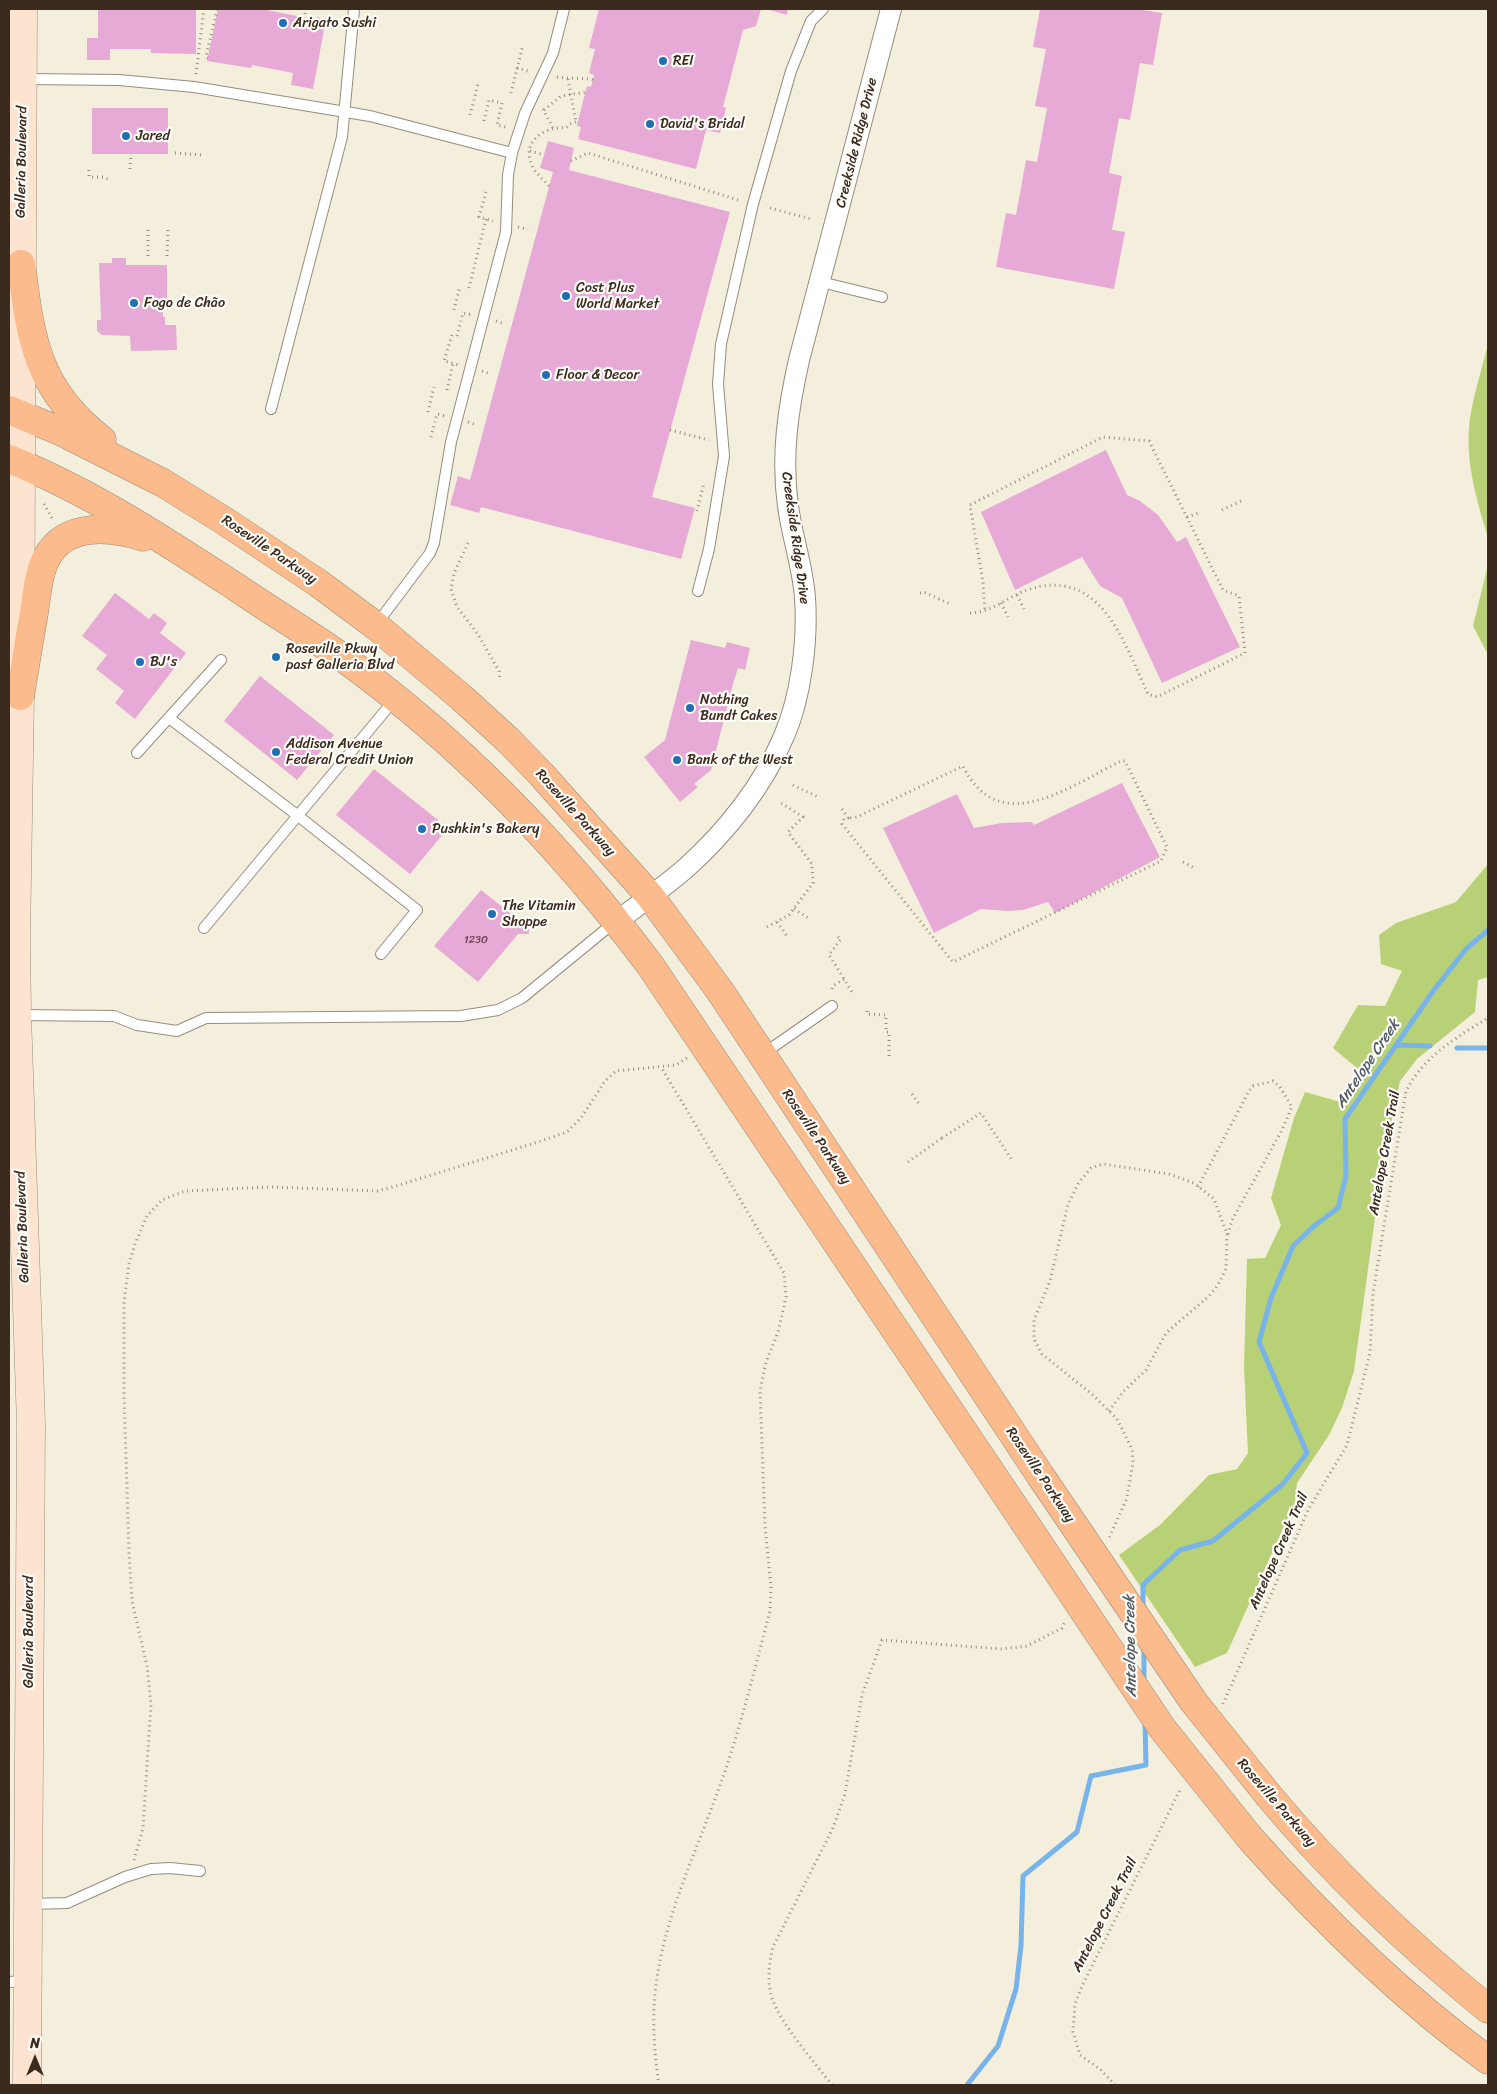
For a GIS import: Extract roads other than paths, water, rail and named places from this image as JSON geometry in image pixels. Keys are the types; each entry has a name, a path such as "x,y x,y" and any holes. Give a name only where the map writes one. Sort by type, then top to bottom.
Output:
{"main road":[{"name":"Galleria Boulevard","path":"23,9 16,76 21,264 15,461 20,696 17,1015 31,1424 28,1904 18,1982 26,2085"},
{"path":"21,264 31,332 42,367 53,390 72,415 99,439 162,483"},
{"name":"Roseville Parkway","path":"15,413 60,431 162,483 223,520 303,573 376,626 462,698 508,740 650,896 720,991 1040,1475 1194,1701 1269,1796 1326,1860 1440,1969 1488,2009"},
{"path":"15,461 111,510 201,564 349,662 395,698 486,777 617,921 650,965 1162,1728 1250,1838 1343,1936 1421,2008 1483,2056"},
{"path":"20,696 41,578 48,556 59,543 83,531 110,530 144,538 201,564"},
{"path":"9,1212 24,1244"}],"street":[{"name":"Creekside Ridge Drive","path":"617,921 686,867 746,803 784,735 796,697 803,658 805,598 788,506 785,444 792,390 891,9"}],"lane":[{"path":"271,409 342,138 354,9"},
{"path":"376,626 430,553 434,543 451,442 506,232 508,175 512,153 519,130 553,53 564,9"},
{"path":"698,591 709,549 724,456 718,384 721,344 753,204 791,71 811,21 823,9"},
{"path":"16,76 169,84 370,116 512,153"},
{"path":"821,282 882,297"},
{"path":"137,753 222,660"},
{"path":"204,928 395,698"},
{"path":"169,718 297,815 417,910 381,954"},
{"path":"17,1015 114,1016 137,1025 177,1032 206,1018 461,1016 498,1010 522,998 617,921"},
{"path":"762,1054 832,1006"},
{"path":"28,1904 67,1903 127,1877 151,1870 170,1868 200,1871"}],"waterway":[{"name":"Antelope Creek","path":"1143,1610 1143,1585 1180,1550 1213,1541 1283,1484 1307,1453 1259,1342 1271,1298 1293,1246 1314,1226 1338,1208 1346,1176 1345,1119 1434,990 1466,949 1488,930"},
{"path":"1396,1045 1430,1046"},
{"path":"1457,1048 1488,1048"},
{"name":"Antelope Creek","path":"1144,1648 1144,1682"},
{"name":"Antelope Creek","path":"967,2085 998,2046 1016,1989 1021,1946 1023,1876 1077,1832 1091,1776 1146,1765 1145,1723"}],"place":[{"name":"Arigato Sushi","path":"283,23"},
{"name":"REI","path":"663,61"},
{"name":"David's Bridal","path":"650,124"},
{"name":"Jared","path":"126,136"},
{"name":"Cost Plus World Market","path":"566,296"},
{"name":"Fogo de Chão","path":"134,303"},
{"name":"Floor & Decor","path":"546,375"},
{"name":"Roseville Pkwy past Galleria Blvd","path":"276,657"},
{"name":"BJ's","path":"140,662"},
{"name":"Nothing Bundt Cakes","path":"690,708"},
{"name":"Addison Avenue Federal Credit Union","path":"276,752"},
{"name":"Bank of the West","path":"677,760"},
{"name":"Pushkin's Bakery","path":"422,829"},
{"name":"The Vitamin Shoppe","path":"492,914"}]}
